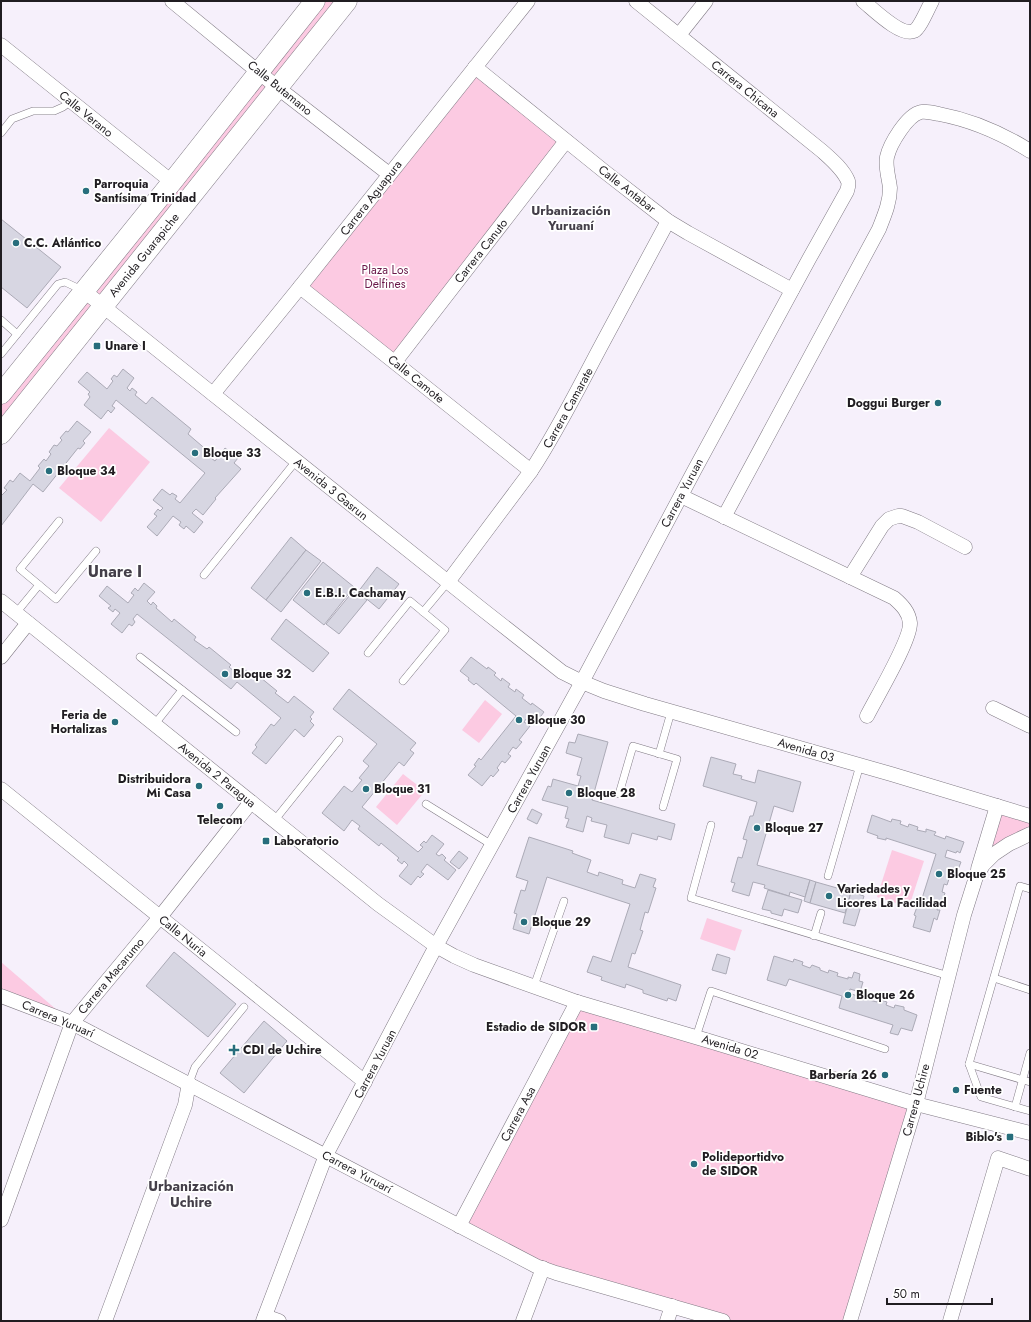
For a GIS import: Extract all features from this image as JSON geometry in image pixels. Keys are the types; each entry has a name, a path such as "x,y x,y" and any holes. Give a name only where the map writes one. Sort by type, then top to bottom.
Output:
{"street":[{"name":"Calle Butamano","path":"172,1 278,88 389,174"},
{"name":"Avenida Guarapiche","path":"1,394 172,182 315,1"},
{"name":"Avenida Guarapiche","path":"1,434 347,1"},
{"name":"Carrera Aguapura","path":"213,394 528,1"},
{"name":"Carrera Chicana","path":"636,1 822,151 837,165 848,182"},
{"path":"679,35 706,1"},
{"path":"863,1 894,26 908,32 914,31 919,26 932,1"},
{"name":"Calle Verano","path":"1,45 172,182"},
{"name":"Calle Antabar","path":"475,67 668,221 792,290"},
{"path":"724,517 879,229 888,206 890,189 887,158 893,142 912,116 922,112 946,116 1005,137 1030,151"},
{"name":"Carrera Canuto","path":"395,362 566,140"},
{"name":"Carrera Yuruan","path":"264,1318 326,1156 436,946 582,682 792,290 840,206 847,191 848,182"},
{"name":"Carrera Camarate","path":"448,582 531,471 562,421 668,221"},
{"name":"Calle Camote","path":"300,287 531,471"},
{"name":"Avenida 3 Gasrun","path":"84,291 544,659 562,672 582,682"},
{"path":"681,496 894,598 900,603 908,614 910,626 905,642 867,716"},
{"path":"850,577 882,526 893,517 902,516 918,522 964,547"},
{"name":"Avenida 2 Paragua","path":"1,601 378,904 436,946"},
{"path":"1,657 28,623"},
{"name":"Avenida 03","path":"582,682 604,691 671,712 860,765 1030,816"},
{"path":"992,708 1030,726"},
{"name":"Calle Nuria","path":"1,789 365,1082"},
{"name":"Carrera Macarumo","path":"1,1220 72,1023 160,917 251,802"},
{"name":"Carrera Uchire","path":"850,1321 916,1104 964,915 997,806"},
{"name":"Carrera Uchire","path":"976,877 983,865 994,854 1009,844 1030,834"},
{"name":"Avenida 02","path":"436,946 474,965 577,1002 916,1104 1030,1133"},
{"name":"Carrera Yuruarí","path":"1,996 72,1023 189,1083 522,1259 543,1268 723,1321"},
{"name":"Carrera Asa","path":"459,1226 577,1002"},
{"path":"105,1321 185,1105 189,1083"},
{"path":"950,1321 998,1158 1030,1169"},
{"path":"523,1321 543,1268"},
{"path":"667,1321 672,1306"},
{"path":"264,1318 279,1321"}],"lane":[{"path":"1,133 12,119 33,111 54,110 71,101"},
{"path":"1,354 58,284 65,282 84,291"},
{"path":"1,320 17,334"},
{"path":"204,575 296,461"},
{"path":"59,521 20,569 56,599 96,551"},
{"path":"423,612 448,582"},
{"path":"16,613 39,585"},
{"path":"368,653 410,601 445,630 403,681"},
{"path":"140,657 236,732"},
{"path":"154,725 182,690"},
{"path":"659,754 671,712"},
{"path":"274,821 339,740"},
{"path":"619,794 632,746 677,759 663,807"},
{"path":"828,876 860,765"},
{"path":"426,804 492,845"},
{"path":"711,825 691,898 949,976"},
{"path":"1030,890 1020,886 969,1064 982,1097 1030,1111"},
{"path":"534,986 564,901"},
{"path":"814,936 821,913"},
{"path":"994,978 1030,990"},
{"path":"696,1037 711,991 885,1049"},
{"path":"189,1083 195,1067 244,1007"},
{"path":"1015,1107 1030,1053"},
{"path":"969,1064 1030,1082"}],"green space":[{"path":"315,1 347,1 1,434 1,394"},
{"name":"Plaza Los Delfines","path":"475,67 566,141 395,362 300,287"},
{"path":"109,428 150,462 101,522 59,488"},
{"path":"485,700 502,714 479,743 462,730"},
{"path":"403,774 425,791 397,825 376,807"},
{"path":"997,806 1030,816 1030,834 983,865"},
{"path":"892,850 924,861 909,907 877,897"},
{"path":"707,918 742,930 735,951 700,939"},
{"path":"1,962 72,1023 1,996"},
{"name":"Polideportidvo de SIDOR","path":"577,1002 915,1102 850,1321 723,1321 592,1283 459,1226"}],"building":[{"name":"C.C. Atlántico","path":"1,219 61,267 27,308 1,287"},
{"name":"Bloque 33","path":"123,369 134,378 127,388 130,391 132,388 137,392 135,395 146,404 152,397 191,429 188,434 209,452 207,455 215,461 225,448 238,458 234,463 241,469 215,498 216,499 203,515 196,509 192,513 203,522 194,533 186,526 184,529 179,525 181,522 173,516 157,536 147,527 157,516 154,514 158,509 160,511 163,508 153,500 162,489 170,495 172,493 177,496 175,499 180,503 205,473 116,400 112,406 115,408 111,413 108,410 101,419 84,405 90,397 88,394 90,392 78,382 87,372 107,389 113,381 111,379 114,375 117,377"},
{"name":"Bloque 34","path":"77,421 91,432 83,441 85,443 80,449 78,448 43,492 33,484 1,526 1,496 7,490 4,488 10,480 13,482 20,473 30,481 40,468 38,466 44,459 46,461 51,454 49,452 54,445 57,446 62,440 60,438 66,431 68,432"},
{"path":"291,537 306,550 266,600 251,588"},
{"path":"306,550 321,561 281,612 266,600"},
{"path":"323,562 354,587 324,625 293,600"},
{"path":"377,567 399,584 379,609 358,592"},
{"name":"Bloque 32","path":"144,583 155,592 147,601 151,605 153,602 157,606 156,608 172,622 174,619 196,637 194,640 207,649 209,647 231,665 229,667 241,677 246,670 253,676 255,673 277,691 275,693 288,703 294,696 314,712 310,717 312,719 310,721 314,725 304,737 295,729 266,764 252,753 257,747 255,745 271,724 274,726 281,718 237,682 231,689 137,614 133,619 135,622 132,626 129,624 122,633 111,624 120,613 115,609 113,612 108,608 111,606 99,596 107,586 128,603 134,595 131,593 135,588 138,591"},
{"path":"354,590 367,600 339,634 326,624"},
{"path":"286,619 329,653 313,672 271,639"},
{"name":"Bloque 30","path":"471,657 487,669 488,667 496,673 494,675 501,681 502,678 510,684 508,687 515,692 516,689 524,695 522,698 544,712 534,725 526,719 524,722 530,726 519,740 522,742 516,749 513,747 508,754 511,756 505,763 502,761 497,768 499,770 493,777 491,775 482,786 468,775 476,766 474,765 479,758 481,760 516,716 476,683 474,685 468,680 469,678 460,671"},
{"name":"Bloque 31","path":"349,689 416,743 410,750 414,753 404,766 399,762 362,807 418,852 423,847 420,845 424,841 426,843 432,835 444,844 436,854 439,856 442,854 446,858 444,860 456,870 448,880 427,864 421,872 424,874 420,878 418,876 411,885 399,876 408,865 404,861 402,864 397,860 399,858 381,843 379,846 358,829 360,826 352,820 344,831 322,813 344,786 352,792 362,780 359,778 369,766 363,761 377,744 333,709"},
{"name":"Bloque 28","path":"578,734 608,742 592,800 675,824 671,840 658,836 657,840 632,833 629,844 604,837 607,825 591,821 592,818 587,816 583,832 566,827 569,819 565,818 568,807 542,800 548,786 551,787 553,779 578,786 581,776 577,775 582,758 566,753 569,742 575,743"},
{"name":"Bloque 27","path":"711,757 736,764 733,774 742,776 741,779 755,783 758,770 801,782 793,812 774,806 757,865 810,880 805,897 790,892 789,896 764,888 765,885 753,882 749,896 732,891 735,883 731,882 738,857 742,858 747,840 743,839 750,816 753,816 757,802 703,786"},
{"path":"532,809 542,814 537,824 527,819"},
{"name":"Bloque 25","path":"872,815 891,822 892,819 901,821 900,824 908,827 909,824 918,827 917,830 926,832 926,829 936,832 934,835 945,839 946,836 964,842 960,853 957,851 956,853 947,850 945,857 961,862 956,875 948,872 947,875 950,876 947,885 944,884 942,892 945,893 942,902 939,901 937,910 940,910 937,920 934,918 930,932 913,927 916,916 914,915 917,907 919,908 936,854 886,838 886,840 877,838 878,836 867,832"},
{"name":"Bloque 29","path":"529,837 573,851 572,853 591,860 587,872 598,876 599,872 623,880 622,884 635,888 640,874 656,879 653,887 656,888 648,913 645,912 640,930 643,931 635,954 632,953 628,967 681,985 676,1001 668,998 667,1001 643,993 643,990 626,984 625,988 601,980 602,977 587,972 593,956 611,962 630,904 547,877 529,934 513,929 517,914 514,913 521,890 525,891 528,881 516,877"},
{"path":"459,851 468,858 459,869 450,862"},
{"path":"810,880 816,882 810,903 804,901"},
{"path":"816,882 851,892 845,913 810,903"},
{"path":"768,890 802,900 798,913 784,909 782,916 762,909"},
{"path":"851,892 864,896 855,926 843,923"},
{"path":"174,952 236,1004 208,1037 146,986"},
{"path":"717,954 730,958 726,974 712,970"},
{"name":"Bloque 26","path":"774,956 793,962 794,959 803,962 802,965 810,968 812,965 828,973 829,970 838,973 837,976 848,979 848,977 852,978 854,972 860,974 859,981 863,982 860,992 850,989 849,993 860,997 861,994 870,997 869,1000 877,1002 878,999 887,1002 886,1005 894,1008 895,1005 904,1007 904,1010 917,1015 912,1031 901,1028 898,1035 890,1033 893,1025 839,1008 842,996 789,979 786,986 767,980"},
{"path":"264,1021 287,1041 244,1093 220,1073"}],"place":[{"name":"Parroquia Santísima Trinidad","path":"86,191"},
{"name":"C.C. Atlántico","path":"16,243"},
{"name":"Unare I","path":"97,346"},
{"name":"Doggui Burger","path":"938,403"},
{"name":"Bloque 33","path":"195,453"},
{"name":"Bloque 34","path":"49,471"},
{"name":"E.B.I. Cachamay","path":"307,593"},
{"name":"Bloque 32","path":"225,674"},
{"name":"Bloque 30","path":"519,720"},
{"name":"Feria de Hortalizas","path":"115,722"},
{"name":"Distribuidora Mi Casa","path":"199,786"},
{"name":"Bloque 31","path":"366,789"},
{"name":"Bloque 28","path":"569,793"},
{"name":"Telecom","path":"220,806"},
{"name":"Bloque 27","path":"757,828"},
{"name":"Laboratorio","path":"266,841"},
{"name":"Bloque 25","path":"939,874"},
{"name":"Variedades y Licores La Facilidad","path":"829,896"},
{"name":"Bloque 29","path":"524,922"},
{"name":"Bloque 26","path":"848,995"},
{"name":"Estadio de SIDOR","path":"594,1027"},
{"name":"CDI de Uchire","path":"234,1050"},
{"name":"Barbería 26","path":"885,1075"},
{"name":"Fuente","path":"956,1090"},
{"name":"Biblo's","path":"1010,1137"},
{"name":"Polideportidvo de SIDOR","path":"694,1164"}],"district":[{"name":"Urbanización Yuruaní","path":"571,218"},
{"name":"Unare I","path":"115,571"},
{"name":"Urbanización Uchire","path":"191,1194"}]}
